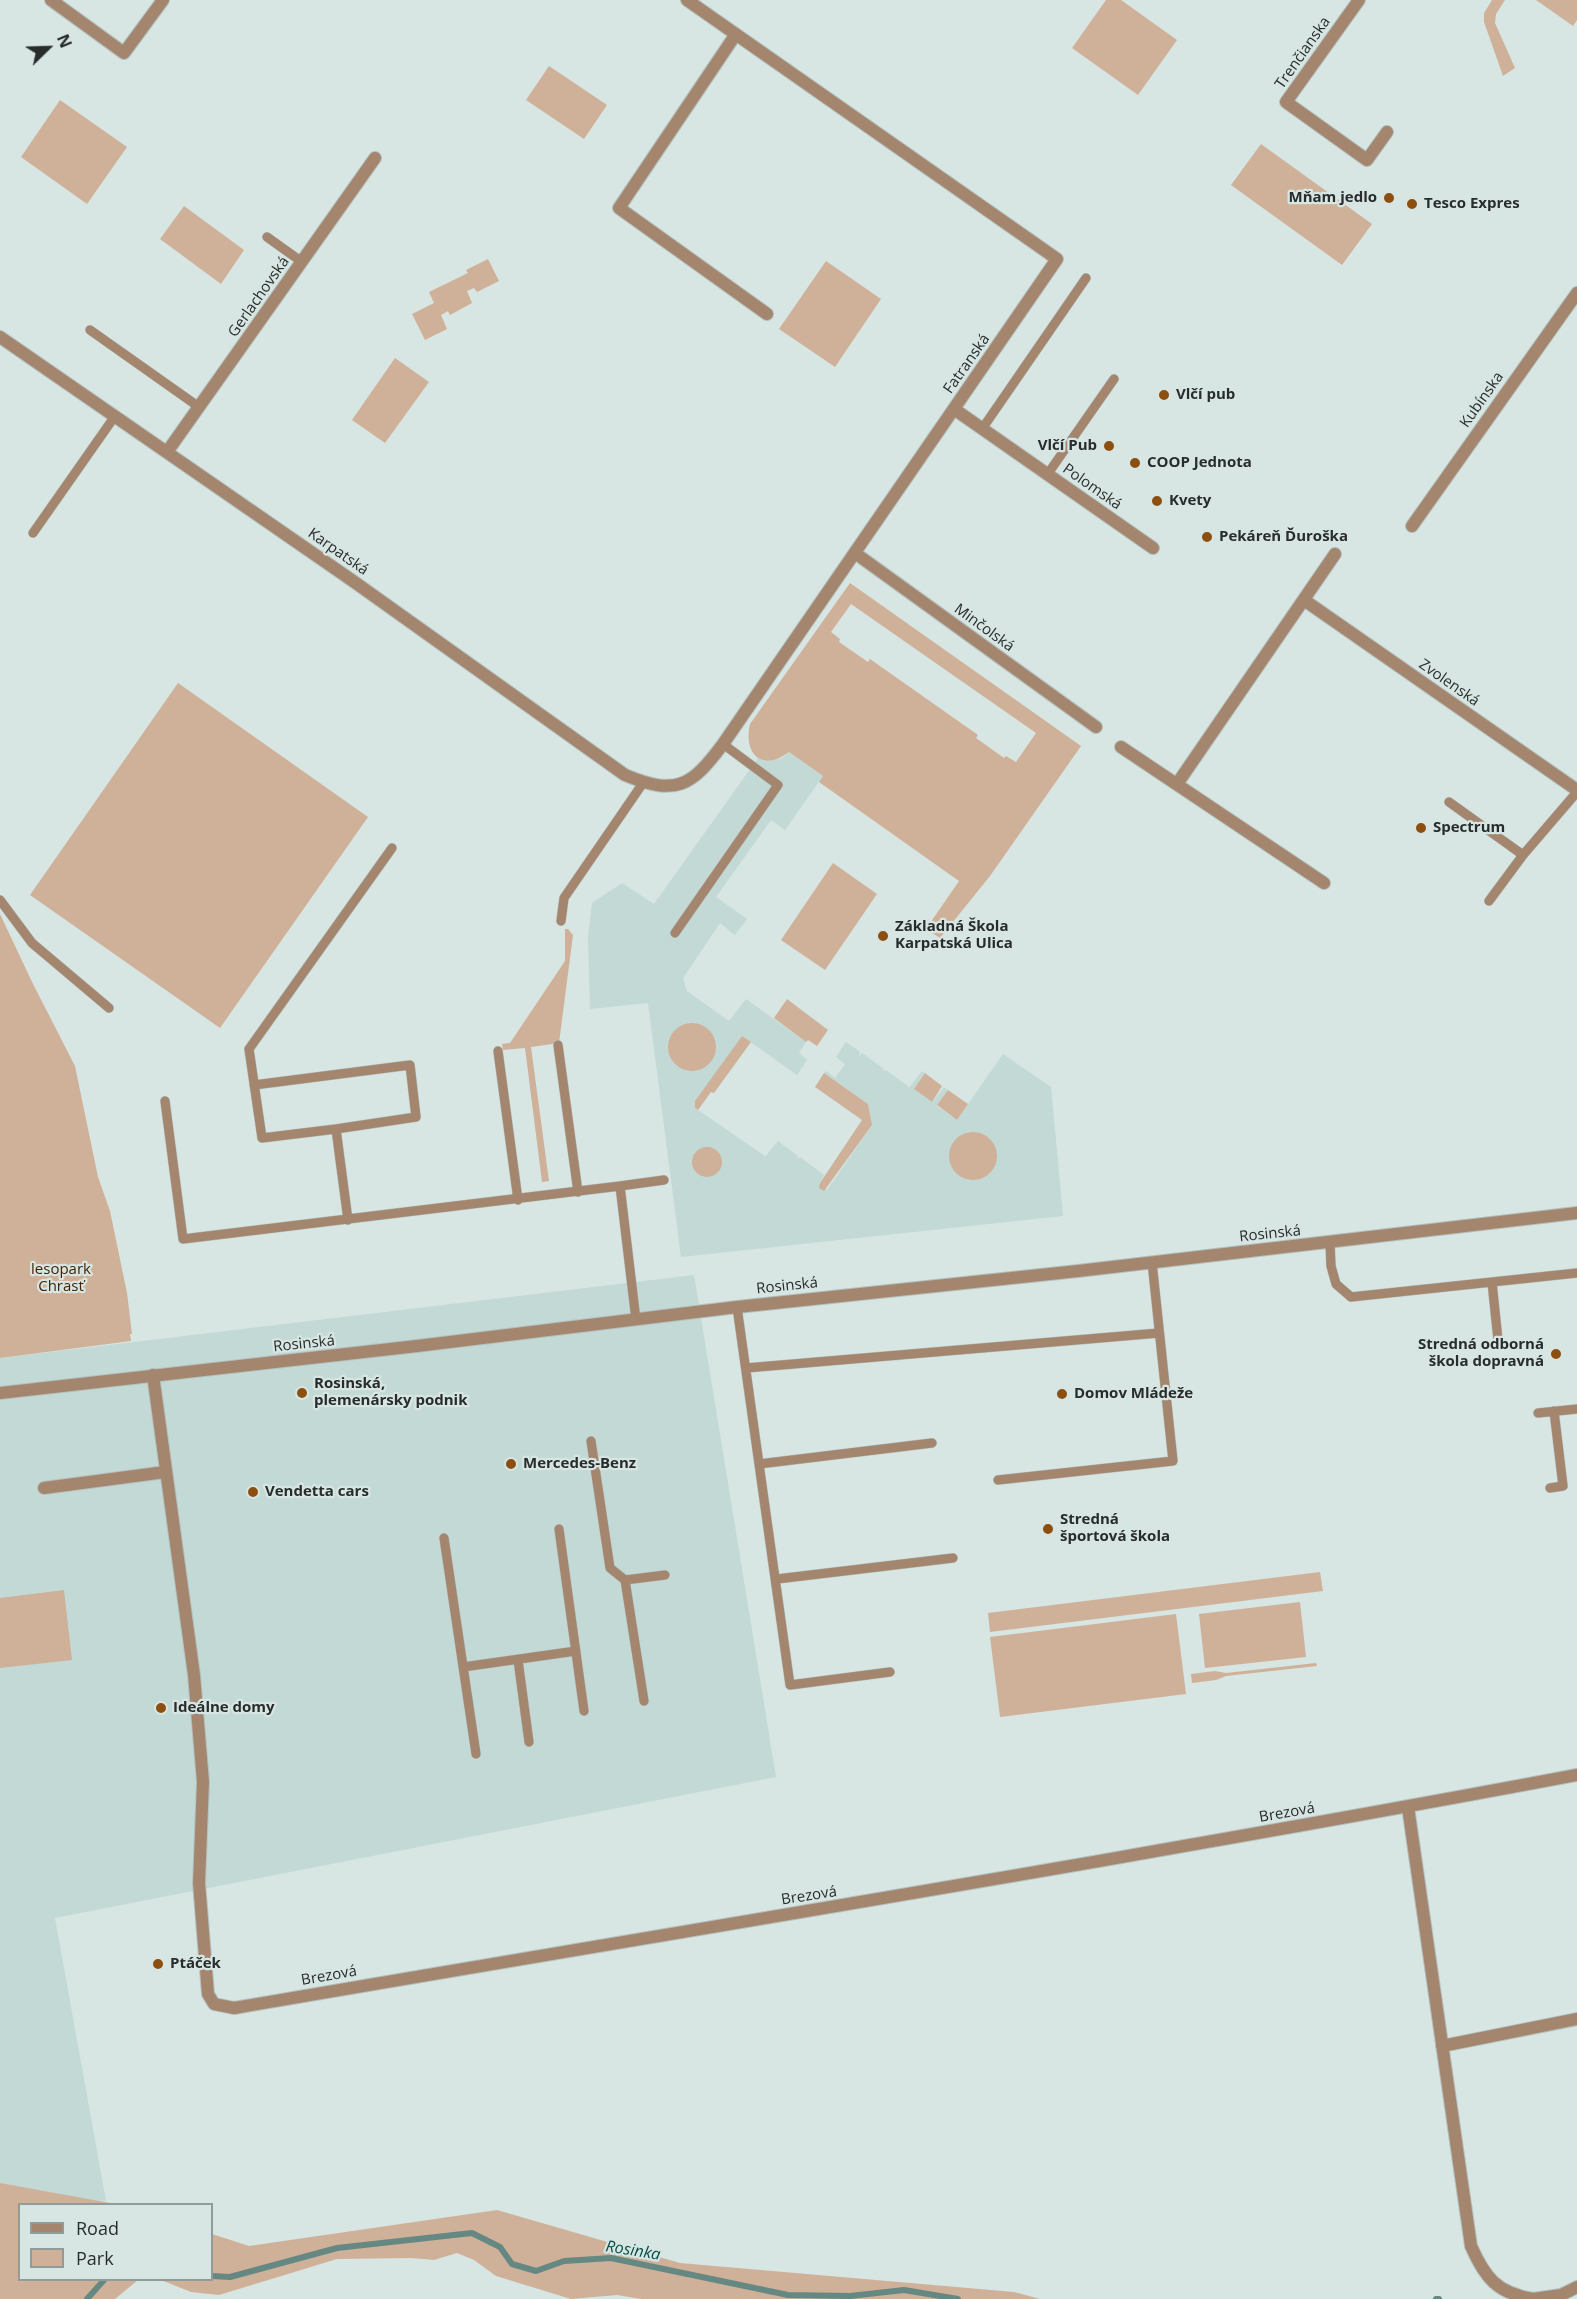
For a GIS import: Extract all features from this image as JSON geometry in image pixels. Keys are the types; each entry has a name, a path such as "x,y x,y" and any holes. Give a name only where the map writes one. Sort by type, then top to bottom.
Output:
{"street":[{"path":"51,0 124,53 163,0"},
{"name":"Fatranská","path":"661,787 691,781 704,770 1057,259 687,0"},
{"name":"Trenčianska","path":"1359,0 1286,102 1367,160 1387,132"},
{"path":"736,34 619,208 767,314"},
{"name":"Gerlachovská","path":"167,452 375,158"},
{"name":"Kubínska","path":"1412,526 1577,292"},
{"name":"Karpatská","path":"0,337 353,581 625,775 643,783 661,787"},
{"name":"Polomská","path":"954,409 1153,548"},
{"name":"Minčolská","path":"855,554 1096,727"},
{"path":"1177,784 1335,554"},
{"name":"Zvolenská","path":"1304,600 1577,791"},
{"path":"1121,747 1324,883"},
{"name":"Rosinská","path":"0,1393 406,1348 737,1307 1577,1214"},
{"path":"44,1488 165,1472 153,1375"},
{"name":"Brezová","path":"165,1472 194,1675 202,1782 200,1906 208,1994 214,2004 234,2008 1408,1807 1577,1775"},
{"path":"1408,1807 1471,2246 1481,2268 1495,2285 1515,2296 1533,2299 1561,2295 1577,2287"},
{"path":"1442,2046 1577,2019"}],"lane":[{"path":"267,237 302,262"},
{"path":"982,429 1086,278"},
{"path":"90,330 199,407"},
{"path":"1047,474 1114,379"},
{"path":"33,533 115,416"},
{"path":"675,933 778,784 723,744"},
{"path":"561,921 564,898 643,783"},
{"path":"1489,901 1523,855 1577,791"},
{"path":"1449,801 1523,855"},
{"path":"254,1085 410,1065 416,1117 262,1138 254,1085 249,1048 392,848"},
{"path":"0,900 32,943 108,1008"},
{"path":"558,1045 578,1192"},
{"path":"498,1051 518,1200"},
{"path":"165,1101 183,1239 518,1200 664,1180"},
{"path":"336,1129 348,1220"},
{"path":"620,1186 636,1320"},
{"path":"1330,1243 1331,1266 1336,1284 1352,1298 1577,1273"},
{"path":"998,1480 1173,1461 1152,1262"},
{"path":"1492,1282 1498,1340"},
{"path":"737,1307 790,1684 890,1672"},
{"path":"746,1368 1159,1333"},
{"path":"1538,1413 1577,1409"},
{"path":"1550,1488 1563,1486 1554,1411"},
{"path":"591,1441 610,1568 624,1580 644,1701"},
{"path":"759,1464 932,1443"},
{"path":"559,1529 584,1711"},
{"path":"444,1538 476,1754"},
{"path":"777,1579 953,1558"},
{"path":"624,1580 665,1575"},
{"path":"463,1667 576,1651"},
{"path":"518,1660 529,1742"}],"shaded area":[{"path":"789,752 823,776 785,830 771,820 716,897 747,919 735,935 720,923 683,978 687,991 729,1021 746,999 806,1042 799,1053 807,1060 797,1075 742,1036 695,1108 765,1156 764,1158 778,1141 798,1156 797,1159 800,1157 824,1175 820,1183 827,1190 872,1125 868,1104 824,1073 826,1071 835,1078 845,1064 836,1057 846,1042 860,1052 858,1057 862,1053 884,1069 882,1071 886,1070 908,1086 908,1089 922,1071 925,1073 914,1089 932,1102 944,1087 948,1090 937,1106 957,1120 1003,1054 1051,1087 1063,1216 681,1257 648,1003 590,1009 588,937 592,903 622,883 654,904 758,758 765,761 782,758"},
{"path":"694,1275 776,1777 55,1918 106,2201 0,2194 0,1358"}],"green space":[{"path":"1106,0 1121,0 1177,40 1138,95 1072,48"},
{"path":"1492,0 1505,0 1496,14 1495,23 1515,68 1503,76 1484,22 1484,13"},
{"path":"1536,0 1577,0 1577,20 1573,26"},
{"path":"549,66 607,105 584,139 526,100"},
{"path":"60,100 127,147 87,204 21,157"},
{"path":"1261,144 1372,224 1342,265 1231,185"},
{"path":"184,206 244,250 221,284 160,239"},
{"path":"488,259 499,281 477,292 474,288 467,291 472,303 450,315 448,311 441,315 447,329 425,340 412,314 434,303 429,292 468,273 466,270"},
{"path":"826,261 881,299 835,367 779,329"},
{"path":"395,358 429,382 385,443 352,420"},
{"path":"850,583 1081,746 990,876 940,938 926,929 959,881 819,782 823,776 789,752 780,758 771,760 757,757 749,744 750,724","holes":["851,604 1036,733 1016,762 1006,756 1004,758 976,738 978,735 870,659 868,662 839,642 840,639 831,632"]},
{"path":"178,683 368,817 220,1028 30,895"},
{"path":"833,863 877,894 825,970 781,940"},
{"name":"lesopark Chrasť","path":"0,914 75,1066 98,1177 110,1211 127,1293 131,1341 0,1358"},
{"path":"565,929 573,935 559,1043 531,1047 549,1181 542,1182 525,1048 503,1050 502,1044 510,1043 565,961"},
{"path":"787,999 828,1030 817,1046 808,1040 806,1042 774,1018"},
{"path":"687,1023 697,1023 712,1033 716,1047 715,1056 706,1067 697,1071 687,1071 672,1061 668,1052 668,1042 678,1027"},
{"path":"742,1036 751,1042 714,1093 711,1092 698,1110 695,1108 695,1101"},
{"path":"824,1073 868,1104 872,1125 824,1191 819,1188 820,1183 862,1120 815,1087"},
{"path":"925,1073 942,1086 932,1102 914,1089"},
{"path":"948,1090 968,1104 957,1120 937,1105"},
{"path":"968,1132 978,1132 993,1142 997,1156 993,1170 987,1176 978,1180 968,1180 953,1170 949,1161 949,1151 959,1136"},
{"path":"707,1147 718,1151 722,1162 718,1173 707,1177 696,1173 692,1162 696,1151"},
{"path":"1320,1572 1323,1591 990,1632 988,1613"},
{"path":"64,1590 72,1660 0,1668 0,1598"},
{"path":"1300,1602 1306,1657 1205,1668 1199,1614"},
{"path":"1176,1614 1186,1694 1000,1717 990,1637"},
{"path":"1316,1663 1317,1666 1226,1676 1216,1680 1192,1683 1191,1674 1215,1671 1226,1673"},
{"path":"0,2183 110,2203 18,2203 18,2281 137,2281 115,2299 0,2299"},
{"path":"497,2210 680,2263 1014,2292 1040,2299 641,2299 617,2295 571,2299 496,2276 474,2260 457,2253 434,2260 337,2259 219,2295 191,2292 164,2281 213,2281 213,2234 249,2246"}],"waterway":[{"name":"Rosinka","path":"213,2276 230,2277 337,2248 472,2233 500,2247 512,2264 536,2271 564,2261 611,2258 788,2295 850,2296 904,2290 958,2299"},
{"name":"Rosinka","path":"87,2299 103,2281"}],"place":[{"name":"Mňam jedlo","path":"1389,198"},
{"name":"Tesco Expres","path":"1412,204"},
{"name":"Vlčí pub","path":"1164,395"},
{"name":"Vlčí Pub","path":"1109,446"},
{"name":"COOP Jednota","path":"1135,463"},
{"name":"Kvety","path":"1157,501"},
{"name":"Pekáreň Ďuroška","path":"1207,537"},
{"name":"Spectrum","path":"1421,828"},
{"name":"Základná Škola Karpatská Ulica","path":"883,936"},
{"name":"Stredná odborná škola dopravná","path":"1556,1354"},
{"name":"Rosinská, plemenársky podnik","path":"302,1393"},
{"name":"Domov Mládeže","path":"1062,1394"},
{"name":"Mercedes-Benz","path":"511,1464"},
{"name":"Vendetta cars","path":"253,1492"},
{"name":"Stredná športová škola","path":"1048,1529"},
{"name":"Ideálne domy","path":"161,1708"},
{"name":"Ptáček","path":"158,1964"}]}
